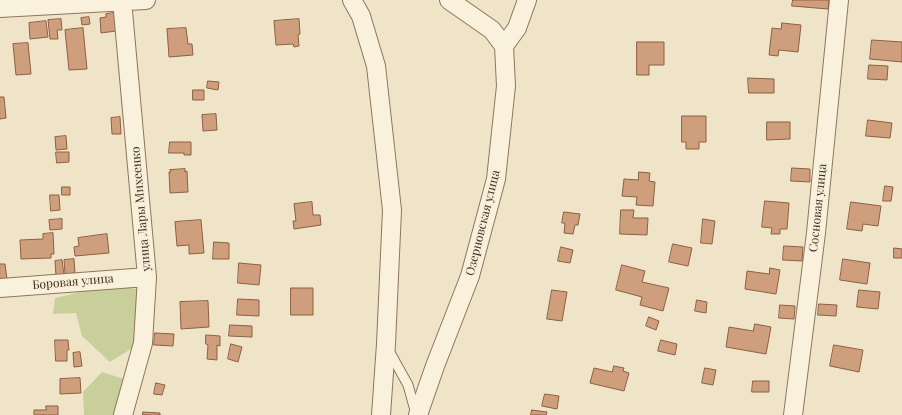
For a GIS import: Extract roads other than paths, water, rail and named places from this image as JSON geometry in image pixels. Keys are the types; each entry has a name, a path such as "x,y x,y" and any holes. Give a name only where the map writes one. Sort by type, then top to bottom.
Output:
{"street":[{"path":"0,8 146,0"},
{"path":"352,0 361,16 376,66 392,210 381,415"},
{"path":"449,0 492,30 504,46 517,28 527,0"},
{"name":"Сосновая улица","path":"793,415 816,233 840,0"},
{"name":"улица Лары Михеенко","path":"122,1 147,276 143,343 123,415"},
{"name":"Озерновская улица","path":"417,415 470,276 496,179 506,86 504,46"},
{"name":"Боровая улица","path":"0,288 147,276"}],"lane":[{"path":"386,344 408,385 417,415"}]}
